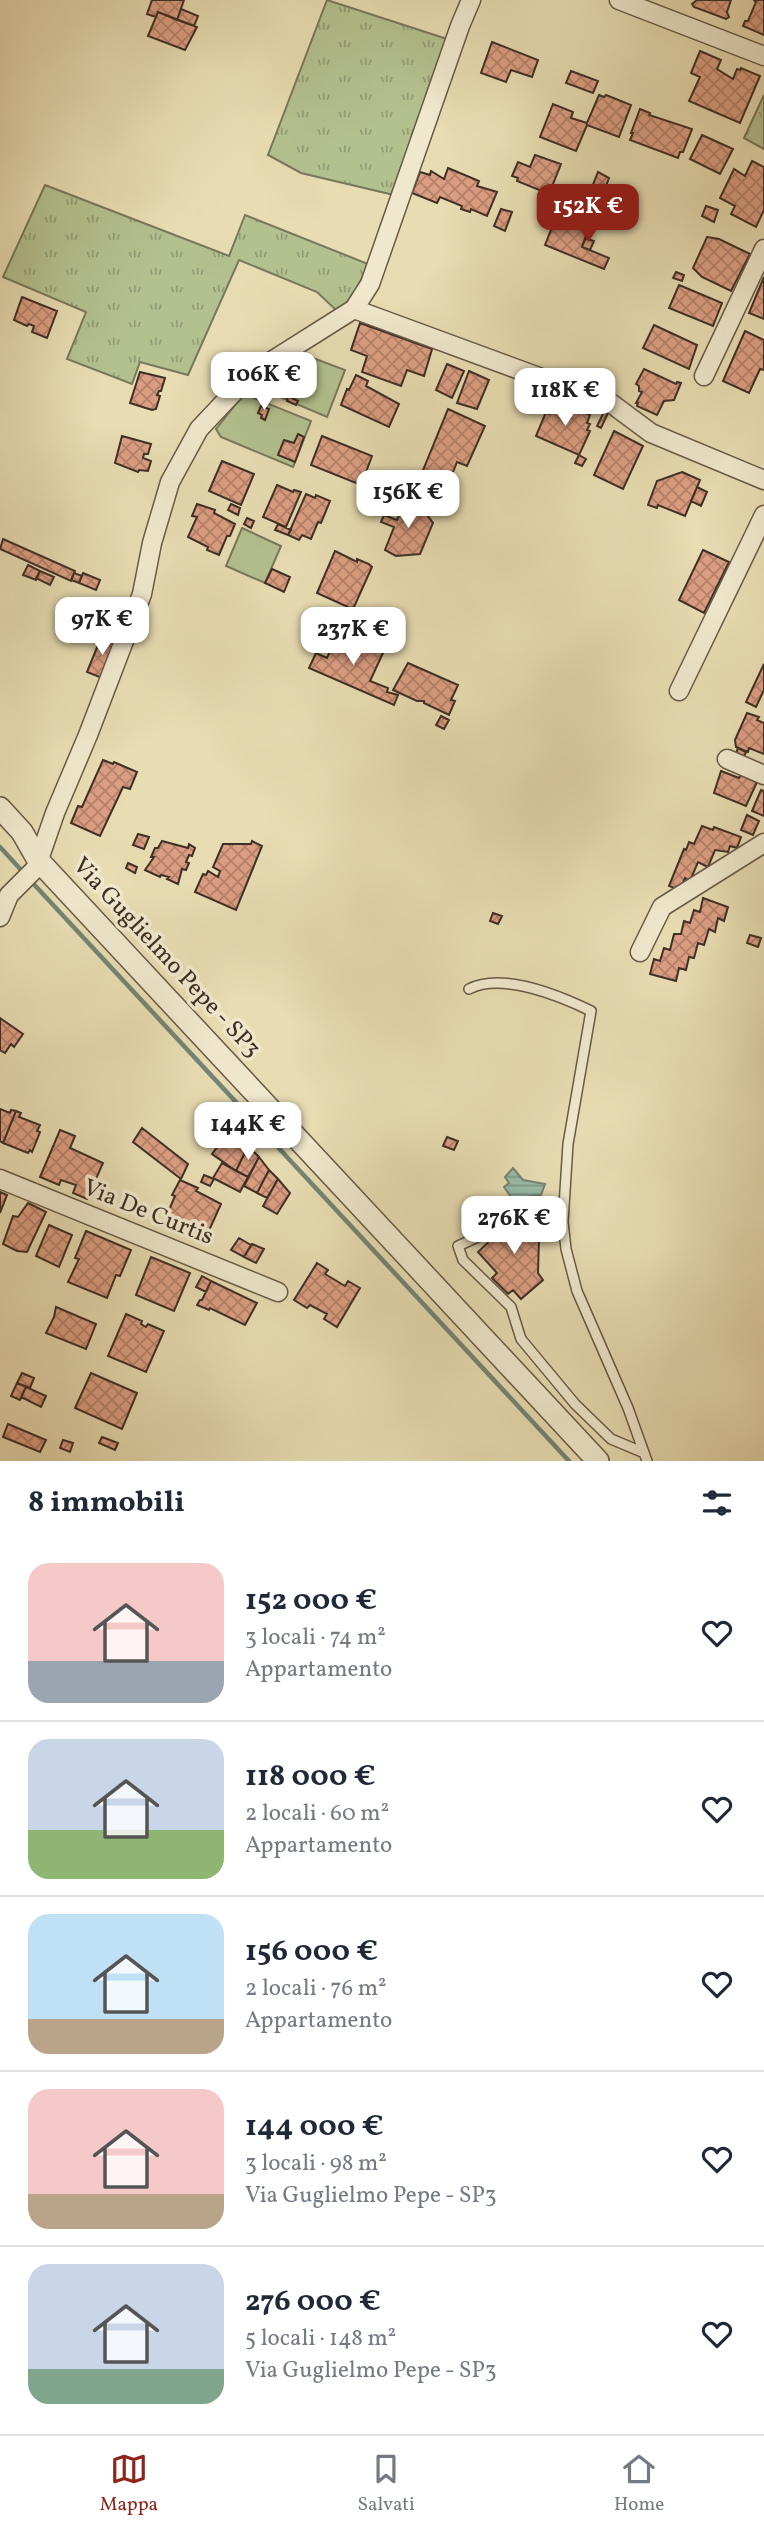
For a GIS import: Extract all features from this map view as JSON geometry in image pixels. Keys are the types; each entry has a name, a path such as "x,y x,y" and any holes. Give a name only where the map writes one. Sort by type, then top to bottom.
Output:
{"street":[{"path":"0,917 9,895 37,864 88,735 142,594 152,542 170,482 196,434 251,374 354,309 370,284 471,0"},
{"path":"619,0 764,56"},
{"path":"704,376 764,249"},
{"path":"354,309 612,404 651,433 764,480"},
{"path":"679,691 764,515"},
{"path":"727,759 764,775"},
{"name":"Via Guglielmo Pepe - SP3","path":"0,808 22,832 37,864 598,1461"},
{"path":"640,952 662,907 764,843"},
{"name":"Via De Curtis","path":"0,1180 278,1293"}],"lane":[{"path":"469,989 481,983 524,987 562,996 591,1011 568,1144 563,1222 566,1249 577,1291 628,1408 645,1457"},
{"path":"482,1235 458,1246 463,1260 511,1307 521,1339 575,1404 611,1439 645,1457"}],"green space":[{"path":"327,0 447,39 394,195 301,173 268,155"},
{"path":"764,95 764,149 744,138"},
{"path":"45,185 229,256 245,215 368,264 353,299 337,311 317,292 239,260 188,375 140,362 132,384 67,359 86,312 3,277"},
{"path":"305,355 345,370 327,417 252,385"},
{"path":"244,394 311,421 293,467 221,437 216,429"},
{"path":"242,528 281,546 265,583 226,566"}],"shaded area":[{"path":"513,1168 523,1180 545,1184 541,1195 525,1197 518,1201 511,1197 504,1187 509,1183 505,1177"}],"building":[{"path":"152,0 184,0 177,20 158,12 156,17 147,14"},
{"path":"697,0 731,0 727,12 729,17 726,19 694,7 692,4"},
{"path":"754,0 764,0 764,35 743,26 745,21 748,21 756,2"},
{"path":"181,9 198,16 194,26 177,20"},
{"path":"158,12 197,27 185,50 148,36"},
{"path":"492,42 538,60 532,77 511,70 506,82 481,73"},
{"path":"700,51 721,60 717,69 733,79 737,69 741,68 760,76 740,123 689,101 700,77 691,73"},
{"path":"571,71 598,81 593,93 566,83"},
{"path":"599,95 631,105 619,137 587,125 576,151 540,137 553,104 573,112 571,118 587,123"},
{"path":"640,109 650,113 649,115 692,129 678,158 630,140"},
{"path":"702,135 733,149 720,174 690,159"},
{"path":"535,155 561,164 549,194 517,181 518,178 512,176 518,162 530,167"},
{"path":"752,161 764,167 764,210 756,227 731,214 735,206 720,198 734,169 745,176"},
{"path":"448,168 479,181 477,186 497,192 487,216 471,209 470,212 461,209 462,206 440,197 437,203 412,193 420,172 430,175 431,171 444,179"},
{"path":"598,172 609,178 599,205 587,200"},
{"path":"587,200 599,205 594,216 582,211"},
{"path":"706,206 718,210 714,222 702,216"},
{"path":"501,209 512,212 505,231 494,226"},
{"path":"559,210 592,222 582,247 609,258 604,269 545,245"},
{"path":"707,237 719,239 750,254 731,291 702,277 693,268"},
{"path":"585,238 594,241 590,250 582,247"},
{"path":"676,272 684,275 682,281 673,278"},
{"path":"764,277 764,319 749,313"},
{"path":"679,285 722,303 713,326 669,308"},
{"path":"22,297 57,311 47,338 32,332 34,326 14,320"},
{"path":"360,323 432,349 424,376 407,370 401,386 362,372 367,356 351,350"},
{"path":"654,325 697,345 689,369 643,348"},
{"path":"745,331 764,340 764,370 760,369 749,393 723,381"},
{"path":"447,364 464,371 452,398 436,390"},
{"path":"644,369 676,384 681,383 674,400 664,401 657,415 637,406 636,403 642,392 636,384"},
{"path":"469,371 489,380 477,409 457,403"},
{"path":"140,372 165,378 157,395 160,396 156,409 130,403"},
{"path":"356,375 368,381 366,386 399,404 389,427 341,405"},
{"path":"288,396 298,401 296,405 287,401"},
{"path":"556,402 590,415 587,430 590,431 579,455 536,436 546,412 549,414"},
{"path":"261,406 269,409 265,420 258,413"},
{"path":"448,409 485,426 467,466 457,462 445,492 419,480"},
{"path":"604,412 608,413 601,428 597,426"},
{"path":"614,431 643,446 623,489 594,475"},
{"path":"298,434 304,437 295,462 278,455 284,440 294,443"},
{"path":"122,436 151,444 148,454 144,454 143,458 151,461 148,471 138,472 115,463"},
{"path":"322,436 372,456 361,485 311,465"},
{"path":"579,455 586,459 582,466 575,463"},
{"path":"222,461 254,474 241,505 209,491"},
{"path":"682,472 700,480 685,516 658,505 657,508 648,505 657,481"},
{"path":"381,478 402,488 397,498 384,492 379,503 371,499"},
{"path":"277,485 293,492 301,492 286,527 263,517"},
{"path":"697,487 707,492 701,506 691,501"},
{"path":"306,494 330,501 311,539 302,535 299,540 288,535"},
{"path":"407,498 418,503 433,523 420,554 396,556 385,550 394,527 381,522 384,515 397,520"},
{"path":"197,504 215,510 214,513 235,524 219,555 188,537 197,517 192,516"},
{"path":"231,504 240,508 238,515 228,510"},
{"path":"247,518 254,521 251,528 244,524"},
{"path":"278,524 291,530 288,535 275,530"},
{"path":"3,539 75,571 71,581 0,549"},
{"path":"703,550 729,562 704,613 679,600"},
{"path":"335,551 372,567 354,607 350,608 317,593"},
{"path":"28,565 40,571 36,580 23,575"},
{"path":"272,569 290,577 284,592 265,583"},
{"path":"40,571 54,577 50,585 36,578"},
{"path":"74,573 82,576 79,583 71,580"},
{"path":"83,573 100,580 96,590 79,583"},
{"path":"373,610 383,615 385,610 402,617 393,639 366,627"},
{"path":"338,633 383,653 370,681 388,688 387,692 398,695 394,705 309,668 316,653 327,658"},
{"path":"102,635 117,642 102,678 87,672"},
{"path":"408,663 458,685 451,700 455,701 449,715 424,701 417,701 393,690"},
{"path":"764,664 764,690 756,707 746,702"},
{"path":"747,713 759,717 757,720 764,723 764,754 749,748 748,752 736,747 735,740"},
{"path":"441,716 449,720 444,729 436,725"},
{"path":"738,748 746,752 743,759 735,756"},
{"path":"103,760 137,772 130,789 123,787 100,836 71,823 78,806 82,807"},
{"path":"721,771 757,782 746,806 714,793"},
{"path":"761,790 764,791 764,816 752,811"},
{"path":"747,815 759,821 753,835 741,830"},
{"path":"702,826 713,830 714,827 741,837 737,848 730,846 728,852 715,850 708,867 698,862 690,881 685,878 680,890 669,886 684,849 686,850 689,842 694,844"},
{"path":"138,834 149,837 144,849 133,845"},
{"path":"162,841 188,848 189,844 195,848 186,862 189,863 186,870 182,869 178,884 167,879 169,877 160,877 145,870 154,857 151,857 155,848 158,848"},
{"path":"252,841 262,846 236,910 195,892 203,874 206,875 208,871 218,877 220,871 213,867 223,844 251,844"},
{"path":"128,863 137,867 135,873 126,868"},
{"path":"703,898 728,907 724,921 718,918 715,932 709,929 704,945 698,943 694,958 689,957 686,970 679,968 676,981 650,974 654,959 660,961 664,948 670,950 674,934 681,934 684,921 690,923 694,910 700,912"},
{"path":"493,913 502,916 498,924 490,921"},
{"path":"750,935 761,938 758,947 747,943"},
{"path":"0,1018 23,1034 14,1047 11,1044 5,1053 0,1050"},
{"path":"0,1109 10,1113 11,1110 16,1111 3,1143 0,1141"},
{"path":"16,1111 21,1113 19,1117 40,1125 32,1152 30,1150 28,1153 3,1143"},
{"path":"142,1128 188,1164 181,1179 133,1142"},
{"path":"60,1130 75,1136 70,1148 103,1163 87,1199 73,1193 76,1185 61,1180 59,1185 40,1177"},
{"path":"232,1135 248,1146 236,1171 212,1154 219,1145 225,1147"},
{"path":"447,1137 458,1141 454,1150 443,1146"},
{"path":"248,1146 259,1157 248,1177 236,1171"},
{"path":"259,1157 269,1170 257,1193 244,1186"},
{"path":"222,1163 248,1177 240,1192 213,1178"},
{"path":"269,1170 278,1179 267,1198 257,1193"},
{"path":"204,1175 214,1179 210,1186 201,1182"},
{"path":"278,1179 290,1193 277,1214 263,1206"},
{"path":"180,1180 198,1188 196,1191 221,1204 207,1235 198,1234 183,1224 181,1226 171,1223 172,1220 166,1217 175,1196 172,1195"},
{"path":"0,1192 7,1195 0,1213"},
{"path":"28,1203 46,1212 27,1252 17,1251 3,1244 13,1216 18,1217"},
{"path":"511,1210 539,1238 538,1273 543,1280 521,1299 513,1290 508,1294 492,1278 497,1273 478,1252 496,1235 491,1229"},
{"path":"49,1225 72,1235 59,1267 36,1256"},
{"path":"86,1231 131,1250 120,1276 116,1275 107,1298 68,1282 79,1259 75,1258"},
{"path":"239,1238 251,1245 244,1257 231,1250"},
{"path":"252,1244 264,1249 256,1263 244,1257"},
{"path":"151,1257 190,1273 174,1311 136,1295"},
{"path":"317,1263 328,1270 325,1274 345,1286 348,1281 360,1288 337,1327 324,1319 327,1314 310,1305 307,1308 294,1300"},
{"path":"202,1276 211,1281 206,1292 196,1287"},
{"path":"211,1281 257,1303 245,1325 210,1308 209,1310 197,1305"},
{"path":"56,1307 96,1324 86,1349 46,1333"},
{"path":"126,1314 142,1321 141,1324 146,1327 148,1324 164,1331 146,1372 108,1356"},
{"path":"22,1373 34,1378 30,1388 17,1383"},
{"path":"91,1373 137,1393 122,1429 75,1408"},
{"path":"17,1383 26,1387 20,1400 11,1396"},
{"path":"26,1387 46,1396 41,1407 21,1397"},
{"path":"8,1424 46,1440 40,1452 3,1437"},
{"path":"102,1437 118,1443 115,1450 99,1443"},
{"path":"63,1440 73,1443 70,1452 60,1448"}],"waterway":[{"path":"0,847 23,872"},
{"path":"29,879 569,1461"}]}
